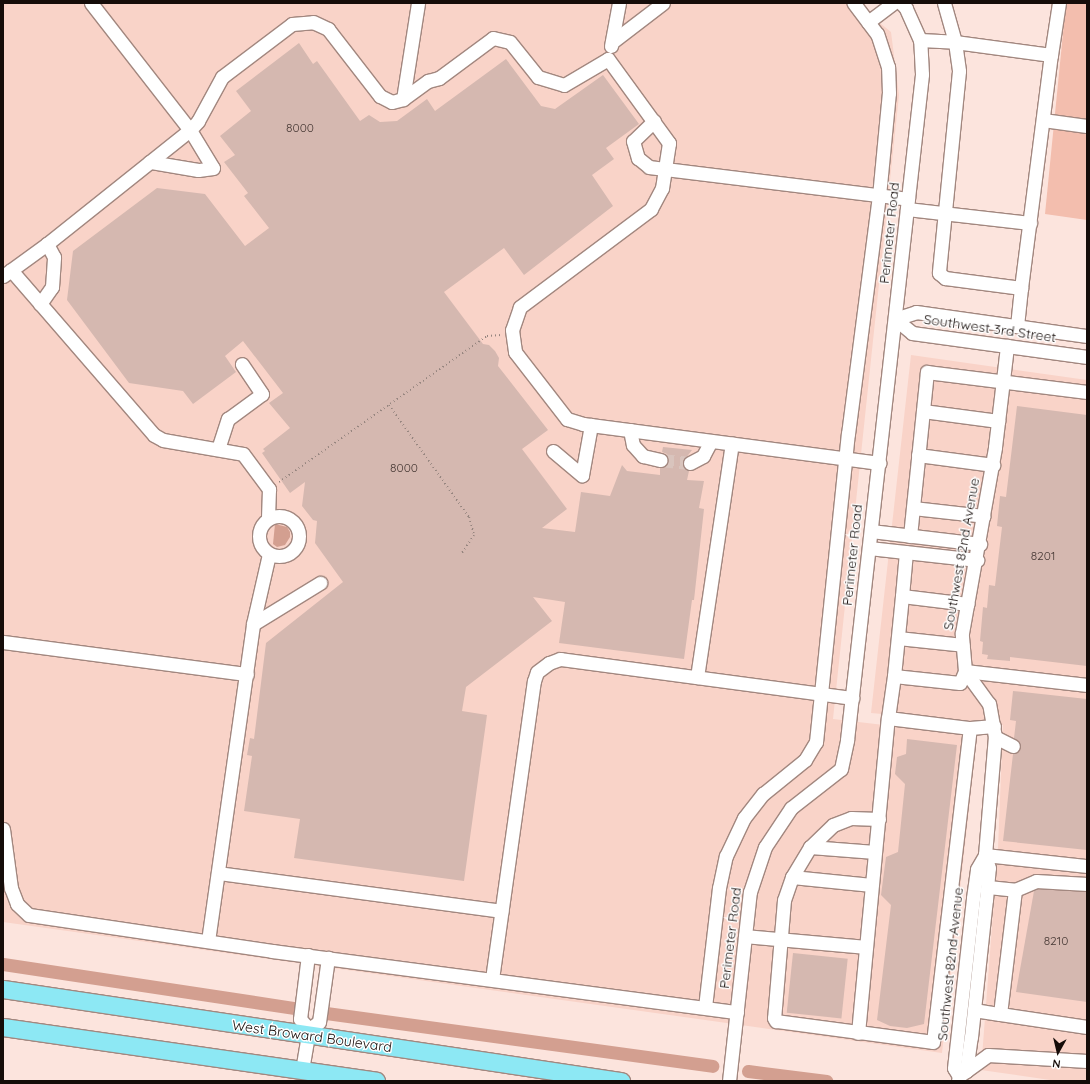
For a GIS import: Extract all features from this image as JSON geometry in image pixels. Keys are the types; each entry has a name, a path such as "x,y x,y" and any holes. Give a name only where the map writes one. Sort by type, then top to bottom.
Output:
{"main road":[{"name":"West Broward Boulevard","path":"3,989 309,1033 621,1081"},
{"path":"3,1027 376,1081"}],"street":[{"path":"91,3 190,130 213,168 198,170 150,162"},
{"path":"403,99 418,3"},
{"path":"268,519 269,489 243,454 218,448 163,440 154,435 40,304 7,273 47,244 190,130 198,121 222,77 292,24 313,22 328,29 380,96 392,102 403,99 428,82 439,78 493,38 510,42 538,77 564,85 608,59 619,3"},
{"path":"612,42 663,3"},
{"path":"705,1007 719,888 726,856 744,818 763,794 805,760 816,742 846,459 879,196 886,125 888,67 876,34 854,3"},
{"path":"868,22 893,3"},
{"name":"Perimeter Road","path":"729,1081 750,892 765,847 791,808 841,769 852,698 878,463 896,319 922,74 920,40 906,8 901,3"},
{"path":"944,3 956,42 959,71 939,273 945,278 1021,288"},
{"path":"1016,326 1059,3"},
{"path":"920,40 956,42 1051,55"},
{"path":"608,59 669,143 662,188 651,209 520,307 514,316 512,333 516,352 567,419 591,425 878,463"},
{"path":"1043,120 1087,126"},
{"path":"654,121 636,137 634,150 638,158 649,167 879,196 946,213 1030,223"},
{"path":"40,304 52,287 54,257 47,244"},
{"name":"Southwest 3rd Street","path":"1087,336 916,312 896,319 912,333 1087,357"},
{"path":"1036,350 1045,330"},
{"name":"Southwest 82nd Avenue","path":"961,1076 974,1010 988,888 989,868 985,855 994,731 989,704 965,671 962,633 980,544 998,421 1007,346"},
{"path":"218,448 228,419 262,394 242,364"},
{"path":"910,536 927,372 1087,392"},
{"path":"923,411 998,421"},
{"path":"553,451 582,475 591,425"},
{"path":"630,430 633,446 643,456 661,460"},
{"path":"690,463 703,456 711,441"},
{"path":"697,677 732,444"},
{"path":"918,455 992,465"},
{"path":"913,508 984,516"},
{"path":"274,516 287,517 297,525 299,532 298,544 294,550 282,556 269,554 264,550 259,537 260,530 268,519 274,516"},
{"path":"871,531 980,544"},
{"path":"869,548 977,560"},
{"path":"858,1033 888,718 894,676 906,552"},
{"path":"208,941 253,624 269,554"},
{"path":"253,624 320,583"},
{"path":"902,596 968,604"},
{"path":"898,638 963,645"},
{"path":"3,642 247,674"},
{"path":"492,979 537,672 549,663 560,659 852,698"},
{"path":"894,676 960,683 965,671 1087,685"},
{"path":"888,718 994,731 1014,746"},
{"path":"879,819 851,818 834,825 810,847 792,877 784,900 775,1020 858,1033 933,1042 970,728"},
{"path":"3,829 12,888 17,904 29,915 328,958 737,1012"},
{"path":"810,847 876,852"},
{"path":"985,855 1087,866"},
{"name":"Southwest 82nd Avenue","path":"961,1076 954,1068 976,869 985,855"},
{"path":"218,873 501,911"},
{"path":"792,877 872,885"},
{"path":"988,888 1015,890 1036,881 1087,884"},
{"path":"1000,1014 1015,890"},
{"path":"745,936 780,941 866,947"},
{"path":"308,955 300,1019 309,1033"},
{"path":"302,1070 309,1033 319,1022 328,958"},
{"path":"966,965 979,967"},
{"path":"974,1010 1087,1027"},
{"path":"961,1076 988,1055 1087,1061"}],"path":[{"path":"269,489 487,336 512,333"},
{"path":"389,405 469,517 474,535 461,554"}],"shaded area":[{"path":"3,3 855,3 891,32 899,95 833,719 977,736 942,1053 3,922"},
{"path":"1066,3 1087,3 1087,220 1045,214"},
{"path":"911,355 1087,380 1087,1081 1057,1081 981,1070 998,848 1003,725 871,713"},
{"path":"275,524 287,527 290,532 290,537 285,545 277,547 273,544"}],"building":[{"path":"299,43 313,64 317,61 360,121 369,115 380,122 397,121 427,99 435,111 506,59 541,106 555,109 603,75 639,124 606,148 614,159 592,175 613,206 524,275 504,248 444,292 483,344 489,345 495,351 499,358 498,366 548,430 522,449 567,509 542,528 575,532 581,492 610,496 622,465 627,471 660,475 660,468 667,466 669,461 667,454 662,452 663,447 692,450 682,463 689,471 687,480 704,481 699,508 704,509 694,600 692,600 684,659 559,643 565,602 533,597 552,621 466,687 462,711 487,715 464,881 294,858 300,819 244,811 252,756 247,755 250,738 254,739 266,643 343,582 315,543 317,521 313,520 302,506 305,482 290,493 262,453 265,451 263,449 290,428 269,403 283,393 243,341 225,356 236,372 193,404 183,391 129,383 67,300 73,251 157,188 205,194 245,246 269,228 244,196 248,193 224,162 235,155 220,136 251,111 236,91"},
{"path":"1017,406 1087,415 1087,666 1010,657 1010,661 987,659 988,655 982,654 983,642 980,641 983,607 987,608 989,585 995,586 1002,527 997,526 1000,496 1006,497"},
{"path":"1013,691 1087,699 1087,850 1003,841 1013,754 1018,752 1021,746 1014,738 1016,721 1010,720"},
{"path":"907,739 957,745 924,1024 907,1028 890,1026 877,1020 891,905 881,895 886,857 898,852 905,784 895,774 897,757 906,754"},
{"path":"1037,889 1087,892 1087,1002 1016,992 1034,891"},
{"path":"793,953 848,959 841,1018 787,1013"}],"waterway":[{"path":"3,964 295,1008"},
{"path":"326,1013 712,1066"},
{"path":"748,1071 826,1081"}],"tunnel":[{"path":"661,460 690,463"}]}
